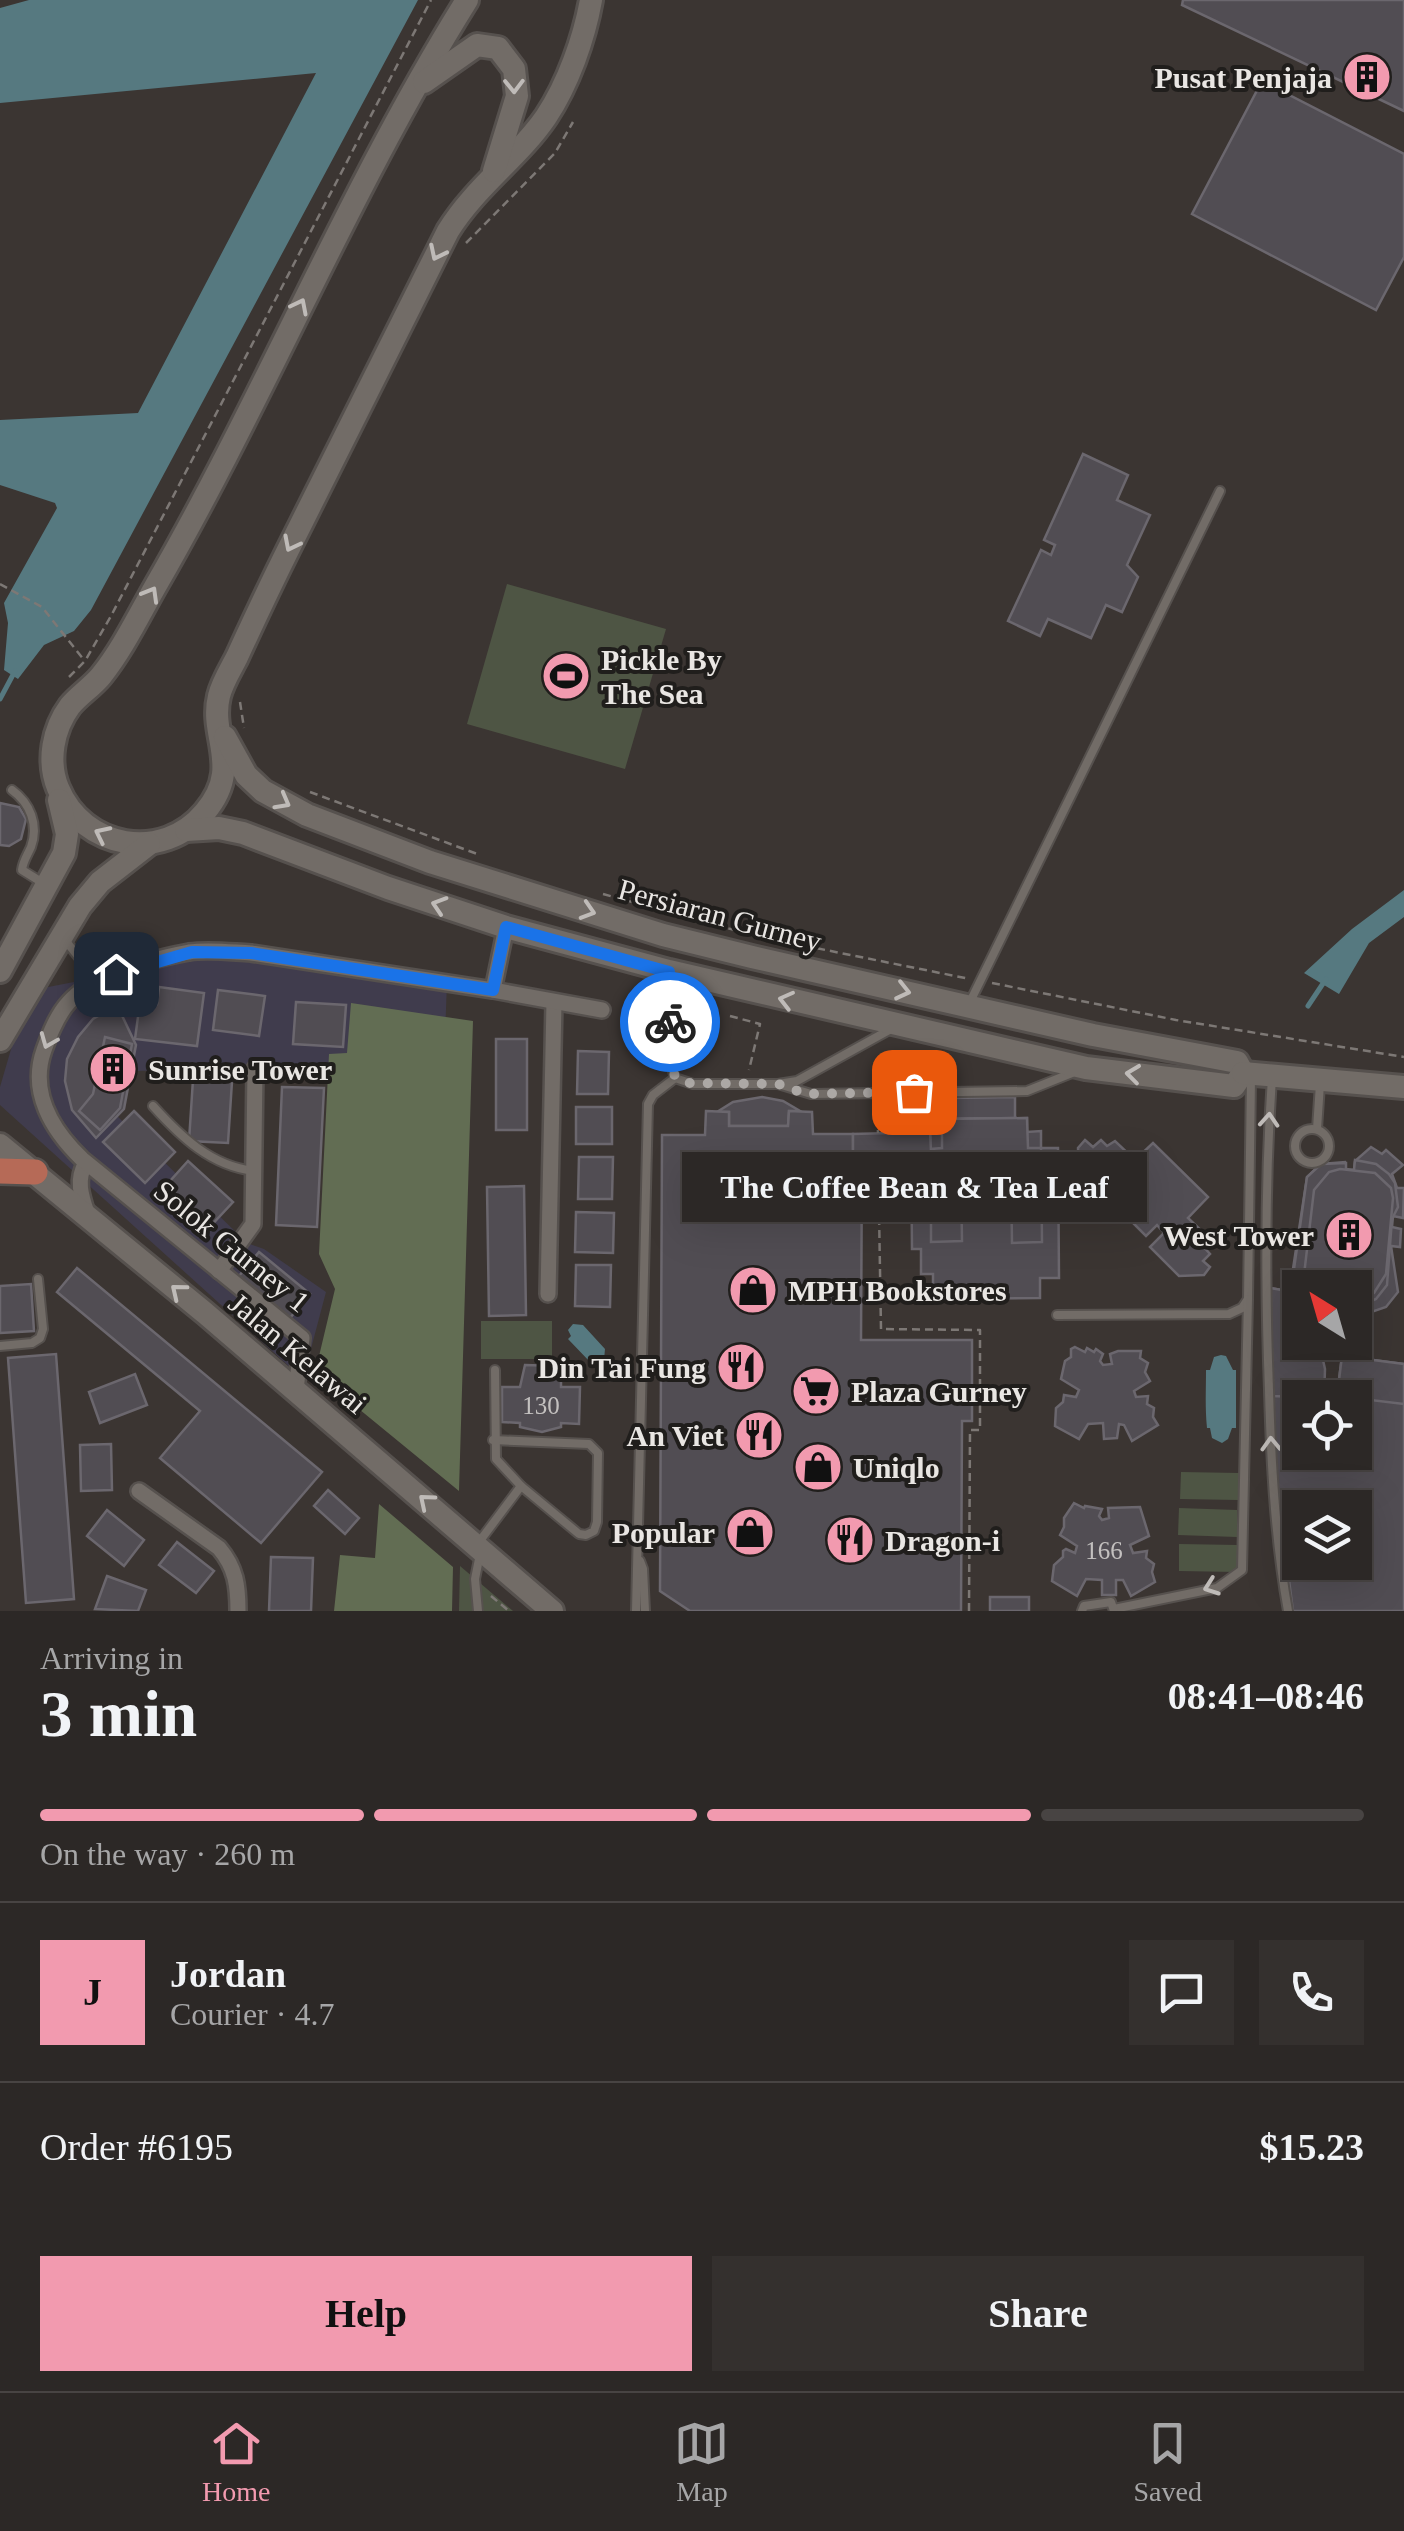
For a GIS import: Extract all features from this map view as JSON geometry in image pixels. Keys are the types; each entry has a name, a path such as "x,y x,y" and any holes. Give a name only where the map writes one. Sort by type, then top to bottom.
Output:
{"main road":[{"path":"0,971 64,853 67,834 52,762 60,722 71,704 100,678 184,537 383,141 467,0"},
{"path":"0,1040 100,882 149,844 186,830 207,811 220,786 225,758 218,698 258,610 448,231 466,202 545,119 563,86 591,0"},
{"path":"383,141 428,77 477,44 498,48 514,69 517,96 492,174"},
{"name":"Persiaran Gurney","path":"221,730 246,775 263,791 307,815 430,862 664,935 1093,1035 1236,1062 1256,1074 1404,1087"},
{"path":"56,782 65,804 81,823 113,840 149,844"},
{"name":"Persiaran Gurney","path":"186,830 219,828 243,833 506,927 669,972 895,1026 1086,1068 1234,1086 1256,1074"},
{"path":"1086,1068 1093,1035"},
{"name":"Jalan Kelawai","path":"0,1145 296,1390 552,1611"},
{"path":"0,1171 35,1172"}],"street":[{"path":"493,990 506,927"},
{"name":"Solok Gurney 1","path":"296,1390 302,1338 86,1163 66,1144 49,1118 38,1085 39,1064 55,1022 70,1000 98,982 192,952 217,951 493,990 602,1010"},
{"path":"548,1294 554,1002"},
{"path":"219,1270 242,1244 253,1224 254,1069"},
{"path":"86,1163 80,1182 90,1220"},
{"path":"139,1491 228,1558 237,1582 238,1611"}],"lane":[{"path":"968,1006 1220,492"},
{"path":"12,790 27,803 34,826 22,870 48,886"},
{"path":"62,937 98,982"},
{"path":"669,972 670,1065 675,1078 686,1083 778,1084 808,1076 895,1026"},
{"path":"778,1084 806,1094 1027,1090 1086,1068"},
{"path":"1082,1611 1084,1606 1111,1602 1114,1610 1217,1588 1242,1570 1256,1074"},
{"path":"1256,1074 1266,1174 1272,1468 1288,1611"},
{"path":"636,1611 648,1104 653,1095 675,1078"},
{"path":"1317,1129 1320,1082"},
{"path":"153,1106 173,1129 209,1158 232,1168 254,1171"},
{"path":"1317,1129 1326,1135 1328,1151 1316,1162 1306,1162 1297,1154 1295,1143 1300,1133 1317,1129"},
{"path":"0,1346 32,1343 43,1334 38,1279"},
{"path":"1058,1314 1229,1314 1242,1308 1248,1299"},
{"path":"493,1440 595,1447 598,1452 594,1531 579,1534 521,1486 496,1458 493,1440 495,1370"},
{"path":"478,1611 475,1582 479,1548 521,1486"},
{"path":"640,1561 644,1569 645,1611"}],"path":[{"path":"62,685 85,661 112,616 431,0"},
{"path":"464,246 555,152 572,122"},
{"path":"0,584 42,607 85,661"},
{"path":"240,698 245,736"},
{"path":"302,790 489,858"},
{"path":"601,893 756,936 1176,1020 1404,1057"},
{"path":"730,1016 760,1024 746,1084"},
{"path":"877,1093 878,1133"},
{"path":"878,1152 880,1329 980,1330 980,1430 970,1430 969,1611"},
{"path":"475,1582 509,1611"}],"shaded area":[{"path":"201,957 447,981 444,1066 130,1071 111,1110 247,1243 264,1249 326,1292 303,1379 0,1105 0,1087 28,991"}],"green space":[{"name":"Pickle By The Sea","path":"507,584 666,629 625,769 467,724"},
{"path":"351,1003 473,1021 459,1491 315,1373 335,1289 319,1254 329,1054 347,1053"},
{"path":"481,1321 552,1321 552,1359 481,1359"},
{"path":"1181,1472 1239,1473 1238,1500 1180,1499"},
{"path":"379,1504 453,1567 452,1611 334,1611 340,1555 375,1558"},
{"path":"1179,1508 1237,1510 1237,1537 1178,1535"},
{"path":"1179,1544 1238,1545 1237,1572 1179,1571"},
{"path":"460,1566 513,1611 459,1611"}],"water":[{"path":"29,0 418,0 91,610 74,631 44,645 18,679 4,670 8,623 4,603 57,508 55,503 0,485 0,420 138,413 316,73 0,103 0,8"},
{"path":"1404,890 1404,917 1369,943 1339,994 1304,973 1352,929"},
{"path":"573,1324 583,1325 605,1349 604,1360 591,1363 568,1339"},
{"path":"1221,1355 1236,1370 1236,1428 1222,1443 1212,1438 1207,1428 1206,1406 1206,1370 1210,1370 1214,1357"}],"building":[{"name":"Pusat Penjaja","path":"1183,0 1404,0 1404,111 1182,5"},
{"path":"1262,81 1404,154 1404,257 1376,310 1192,214"},
{"path":"1083,454 1128,475 1117,500 1150,515 1127,565 1138,577 1122,612 1106,605 1091,638 1048,619 1040,636 1008,621 1041,550 1051,555 1055,545 1044,540"},
{"path":"0,803 19,807 26,819 21,839 9,846 0,845"},
{"path":"159,987 204,993 197,1046 135,1039 140,1002 157,1004"},
{"path":"218,990 265,996 259,1036 213,1030"},
{"path":"296,1002 346,1005 343,1047 293,1044"},
{"path":"117,1005 136,1045 124,1109 96,1138 72,1110 65,1081 67,1059 93,1019"},
{"name":"Sunrise Tower","path":"105,1037 132,1044 120,1108 100,1130 79,1111 93,1094"},
{"path":"496,1039 527,1039 527,1130 496,1130"},
{"path":"578,1051 609,1052 608,1094 577,1094"},
{"path":"194,1064 233,1066 228,1143 189,1141"},
{"path":"282,1087 324,1088 317,1227 276,1225"},
{"path":"762,1097 783,1101 800,1111 789,1111 788,1126 729,1126 729,1112 717,1112 733,1102"},
{"path":"1015,1097 1015,1118 950,1119 950,1098"},
{"path":"576,1107 612,1107 612,1144 576,1144"},
{"path":"134,1111 175,1152 145,1183 103,1142"},
{"name":"Plaza Gurney","path":"706,1111 729,1112 729,1126 788,1126 789,1111 812,1112 813,1134 853,1134 853,1153 862,1153 861,1340 972,1340 972,1421 962,1421 961,1611 690,1611 660,1591 662,1135 705,1135"},
{"path":"1027,1118 1027,1132 1041,1131 1041,1148 1058,1148 1059,1278 1040,1278 1040,1298 933,1299 933,1274 921,1274 921,1249 912,1249 911,1152 931,1151 930,1132 942,1132 942,1119"},
{"path":"1027,1118 1028,1148 1041,1148 1042,1242 1012,1243 1011,1177 961,1178 962,1241 931,1242 931,1149 942,1148 942,1119"},
{"path":"930,1132 931,1151 853,1153 853,1134"},
{"path":"1085,1140 1093,1147 1101,1140 1107,1146 1115,1141 1135,1160 1153,1143 1208,1197 1188,1218 1209,1238 1202,1245 1210,1254 1203,1261 1210,1267 1204,1275 1179,1276 1150,1247 1164,1233 1157,1225 1146,1236 1119,1209 1129,1198 1123,1192 1109,1206 1079,1177 1078,1148"},
{"name":"West Tower","path":"1371,1147 1382,1154 1386,1150 1403,1165 1392,1174 1397,1188 1404,1188 1403,1218 1393,1216 1392,1227 1401,1229 1400,1247 1391,1246 1398,1292 1386,1307 1372,1312 1372,1270 1293,1269 1307,1177 1321,1164 1345,1162 1346,1169 1354,1170 1355,1161"},
{"path":"579,1157 613,1157 612,1199 578,1199"},
{"name":"West Tower","path":"1355,1160 1376,1164 1395,1183 1398,1207 1392,1219 1387,1285 1372,1301 1372,1270 1294,1269 1307,1177 1321,1164 1346,1163 1346,1170 1354,1170"},
{"path":"188,1161 233,1202 206,1231 162,1190"},
{"name":"West Tower","path":"1340,1169 1375,1173 1391,1188 1386,1274 1372,1294 1372,1270 1305,1270 1314,1190 1329,1172"},
{"path":"524,1186 526,1315 489,1316 487,1187"},
{"path":"576,1212 614,1213 613,1253 575,1252"},
{"path":"259,1252 310,1294 290,1318 239,1276"},
{"path":"576,1265 611,1265 610,1307 575,1306"},
{"path":"77,1268 322,1472 261,1543 160,1458 200,1411 57,1292"},
{"path":"31,1284 34,1331 0,1333 0,1286"},
{"path":"1270,1288 1282,1290 1282,1360 1321,1360 1323,1380 1282,1380 1282,1470 1372,1470 1372,1380 1339,1380 1341,1360 1404,1364 1404,1611 1293,1611 1289,1580 1372,1580 1372,1490 1282,1490 1282,1526 1276,1480"},
{"path":"1270,1288 1282,1290 1282,1360 1323,1360 1325,1369 1325,1380 1282,1380 1282,1396 1272,1396"},
{"path":"1075,1347 1085,1352 1087,1348 1094,1352 1096,1349 1103,1354 1103,1365 1112,1364 1110,1354 1118,1351 1141,1351 1140,1358 1148,1363 1145,1372 1150,1381 1134,1391 1136,1397 1148,1396 1147,1404 1154,1408 1153,1417 1158,1425 1132,1441 1124,1425 1119,1424 1117,1438 1104,1439 1103,1423 1088,1424 1079,1439 1055,1426 1056,1408 1064,1395 1076,1397 1079,1390 1061,1379 1065,1361"},
{"path":"56,1354 74,1599 26,1603 8,1358"},
{"path":"1342,1360 1404,1364 1404,1404 1372,1400 1372,1380 1339,1380"},
{"path":"525,1365 556,1366 556,1374 561,1373 561,1387 580,1387 579,1424 561,1423 561,1427 542,1432 520,1427 520,1423 502,1422 502,1387 520,1387"},
{"path":"135,1374 147,1405 100,1423 89,1392"},
{"path":"111,1444 112,1490 81,1491 80,1445"},
{"path":"328,1490 359,1518 345,1534 314,1506"},
{"path":"1074,1503 1102,1509 1102,1520 1109,1518 1108,1508 1140,1507 1149,1536 1130,1545 1133,1553 1147,1551 1146,1558 1154,1564 1155,1582 1131,1596 1123,1580 1116,1580 1116,1595 1102,1595 1102,1580 1086,1579 1077,1596 1052,1581 1054,1565 1063,1557 1063,1551 1075,1553 1077,1546 1060,1535 1064,1518"},
{"path":"107,1510 144,1540 124,1566 87,1536"},
{"path":"177,1542 214,1571 196,1593 159,1565"},
{"path":"271,1557 313,1558 311,1611 269,1611"},
{"path":"107,1576 146,1590 138,1611 95,1609"},
{"path":"990,1597 1029,1597 1029,1611 990,1611"}],"waterway":[{"path":"0,699 15,671"},
{"path":"1308,1006 1326,979"}],"way so far":[{"path":"670,1022 670,1065 680,1082 778,1084 806,1094 914,1092"}],"place":[{"name":"Pusat Penjaja","path":"1367,77"},
{"name":"Pickle By The Sea","path":"566,676"},
{"name":"Sunrise Tower","path":"113,1069"},
{"name":"The Coffee Bean & Tea Leaf","path":"914,1092"},
{"name":"West Tower","path":"1349,1235"},
{"name":"MPH Bookstores","path":"753,1290"},
{"name":"Din Tai Fung","path":"741,1367"},
{"name":"Plaza Gurney","path":"816,1391"},
{"name":"An Viet","path":"759,1435"},
{"name":"Uniqlo","path":"818,1467"},
{"name":"Popular","path":"750,1532"},
{"name":"Dragon-i","path":"850,1540"}],"route":[{"path":"116,974 192,952 217,951 493,990 506,927 669,972 670,1022"}]}
